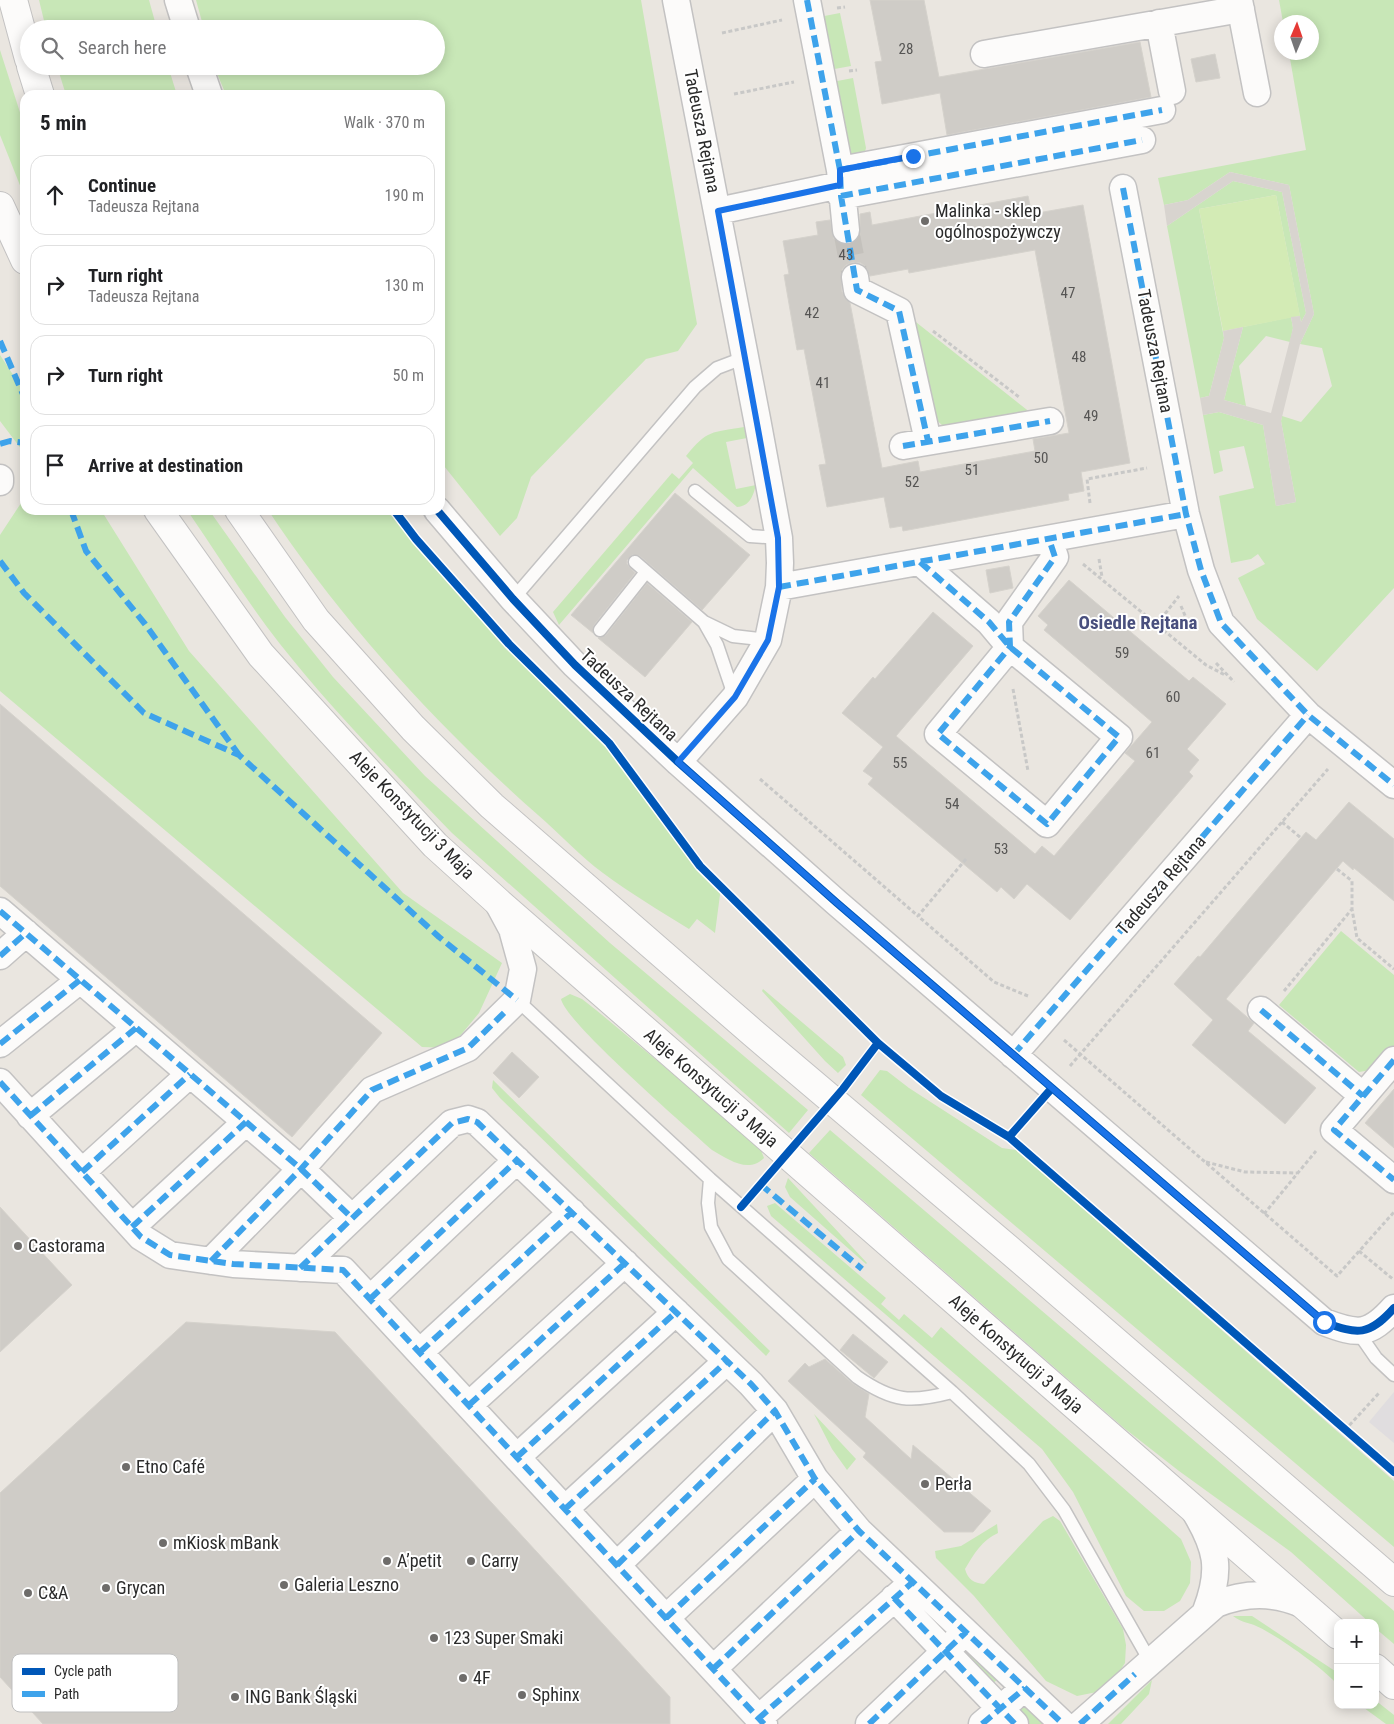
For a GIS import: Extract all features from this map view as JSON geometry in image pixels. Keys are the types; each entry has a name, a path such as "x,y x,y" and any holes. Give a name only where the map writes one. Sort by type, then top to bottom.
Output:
{"main road":[{"path":"13,0 20,26"},
{"path":"34,75 38,90"},
{"path":"0,206 20,249"},
{"name":"Aleje Konstytucji 3 Maja","path":"162,515 261,654 436,845 498,902 1334,1632"},
{"path":"242,515 316,620 413,728 492,806 760,1039 1014,1254 1394,1582"},
{"path":"1379,1672 1394,1685"}],"street":[{"path":"178,0 184,20"},
{"name":"Tadeusza Rejtana","path":"676,0 746,357 778,538 779,587 768,640 735,697 678,762"},
{"path":"806,0 834,143 846,230"},
{"path":"984,54 1159,23 1240,5 1257,93"},
{"path":"718,211 840,184 1167,100 1159,23"},
{"path":"202,75 207,90"},
{"path":"840,184 1142,140"},
{"name":"Tadeusza Rejtana","path":"1123,188 1186,514 1201,570 1221,623 1308,715 1394,786"},
{"path":"855,277 857,290 899,311 928,441"},
{"path":"903,446 1050,421"},
{"path":"779,587 920,562 1052,548 1186,514"},
{"name":"Tadeusza Rejtana","path":"441,515 513,599 575,665 678,762 1013,1055 1324,1322 1344,1330 1358,1332"},
{"path":"920,562 989,622 1008,649 1119,737 1047,824 938,734 1008,649 1009,622 1052,548"},
{"name":"Tadeusza Rejtana","path":"1013,1055 1308,715"},
{"path":"211,1261 301,1169 372,1090 468,1048 517,1000 523,969 512,929 498,902"},
{"path":"0,911 301,1169 352,1218"},
{"path":"0,956 26,933"},
{"path":"0,1044 80,980"},
{"path":"1263,1012 1363,1096"},
{"path":"30,1116 136,1028"},
{"path":"1394,1060 1334,1130 1394,1180"},
{"path":"82,1172 190,1074"},
{"path":"0,1082 141,1237 170,1255 211,1261 343,1270 761,1721 904,1590"},
{"path":"300,1268 449,1126 460,1120 477,1122 727,1361 775,1412 815,1479 859,1531 904,1590 945,1651 999,1719 1025,1688"},
{"path":"132,1227 246,1122"},
{"path":"370,1299 517,1160"},
{"path":"420,1352 572,1212"},
{"path":"469,1405 625,1263"},
{"path":"1358,1332 1372,1327 1394,1308"},
{"path":"517,1457 676,1312"},
{"path":"565,1509 727,1361"},
{"path":"617,1565 775,1412"},
{"path":"666,1618 815,1479"},
{"path":"1190,1505 1204,1528 1216,1562 1215,1588 1206,1610"},
{"path":"713,1669 859,1531"},
{"path":"904,1590 966,1632 1063,1724"},
{"path":"1080,1724 1206,1610 1228,1599 1251,1594 1283,1596 1302,1604"},
{"path":"869,1724 966,1632"}],"lane":[{"path":"513,599 695,387 718,368 746,357"},
{"path":"695,491 750,536 778,538"},
{"path":"635,562 704,622 733,636 768,640"},
{"path":"600,630 646,572"},
{"path":"704,622 717,645 735,697"},
{"path":"517,1000 710,1180 952,1392 1029,1464 1056,1497 1150,1661"},
{"path":"710,1180 708,1203 711,1227 728,1259 857,1377 875,1389 896,1398 925,1400 952,1392"},
{"path":"1358,1332 1376,1358 1394,1374"}],"path":[{"path":"899,311 909,313 1050,421"},
{"path":"1052,548 1079,560 1206,665 1228,677"},
{"path":"1157,624 1179,596"},
{"path":"1008,649 1036,815"},
{"path":"1052,1088 1333,763"},
{"path":"760,778 994,982 1037,1000 1053,1028 1079,1056 1337,1276 1394,1212"},
{"path":"1282,822 1301,838"},
{"path":"918,916 966,859"},
{"path":"1337,868 1352,881 1352,909 1357,938 1394,969"},
{"path":"1263,1012 1352,909"},
{"path":"1264,1214 1334,1130"},
{"path":"1202,1162 1245,1172 1297,1173"},
{"path":"1359,1251 1394,1280"},
{"path":"1345,1430 1382,1390"}],"shaded area":[{"path":"1230,172 1289,185 1314,314 1300,344 1281,421 1296,502 1276,506 1263,425 1219,412 1203,415 1200,398 1209,396 1224,338 1223,331 1243,327 1224,400 1271,413 1293,328 1291,317 1300,316 1301,322 1306,313 1282,192 1233,181 1167,226 1164,205 1188,200"},
{"path":"1394,1392 1394,1443 1369,1422"}],"green space":[{"path":"39,0 149,0 155,20 44,20"},
{"path":"196,0 641,0 697,324 678,351 646,359 531,477 517,518 500,536 445,467 445,90 224,90 218,75 445,75 445,20 202,20"},
{"path":"1279,0 1394,0 1394,588 1317,671 1257,619 1238,578 1265,564 1258,554 1251,559 1231,563 1219,496 1254,488 1244,446 1219,451 1223,471 1214,474 1203,415 1219,412 1263,425 1276,506 1296,502 1281,421 1282,416 1301,422 1332,386 1322,348 1300,344 1314,314 1289,185 1230,172 1188,200 1164,205 1158,178 1306,150 1290,60 1319,60 1319,15 1282,15"},
{"path":"840,13 851,66 829,70 819,17"},
{"path":"0,50 20,112 20,185 0,135"},
{"path":"60,75 171,75 175,90 64,90"},
{"path":"853,78 866,148 864,155 849,157 832,82"},
{"path":"1233,181 1282,192 1306,313 1301,322 1276,195 1199,209 1224,338 1209,396 1200,398 1167,226"},
{"path":"1276,195 1300,316 1223,331 1199,209"},
{"path":"1291,317 1293,328 1290,342 1266,336 1239,366 1246,406 1224,400 1243,327"},
{"path":"912,319 1031,413 943,426 931,415"},
{"path":"0,355 20,385 20,447 0,421"},
{"path":"744,427 747,438 726,442 736,489 756,485 748,502 737,507 693,468 559,625 553,612 672,473 679,479 693,463 686,456 693,447 711,434"},
{"path":"20,505 20,515 104,515 189,651 403,893 502,963 479,1013 450,1048 422,1047 0,691 0,535"},
{"path":"190,515 213,515 285,617 333,677 425,776 610,943 808,1110 789,1133 452,833 342,717 300,669 244,595"},
{"path":"271,515 398,515 416,539 509,644 609,743 700,866 721,887 715,933 697,919 689,929 603,873 500,781 393,671 360,633 297,552"},
{"path":"1341,931 1394,975 1394,1050 1377,1069 1359,1072 1279,1005"},
{"path":"763,989 843,1057 846,1065 838,1073 762,991"},
{"path":"570,994 582,999 596,1010 759,1145 764,1158 758,1163 745,1165 731,1161 712,1150 629,1075 583,1029 561,999"},
{"path":"880,1070 887,1071 909,1088 1002,1148 1016,1150 1394,1481 1394,1547 861,1095"},
{"path":"493,1080 770,1351 766,1356 500,1098 492,1088"},
{"path":"830,1130 1394,1611 1394,1644 1379,1631 1379,1619 1366,1619 1291,1552 1179,1471 1124,1428 809,1153"},
{"path":"788,1178 866,1264 790,1197 785,1187"},
{"path":"775,1203 886,1298 881,1304 899,1320 904,1314 932,1338 941,1327 1181,1539 1191,1562 1190,1583 1180,1601 1164,1611 1144,1611 1126,1596 1073,1492 1042,1449 771,1216 767,1206"},
{"path":"814,1414 856,1459 847,1470 832,1449"},
{"path":"1053,1516 1060,1521 1123,1629 1126,1645 1125,1663 1114,1680 1097,1692 1077,1696 1046,1681 974,1596 936,1558 935,1551 961,1546 997,1524 998,1533 983,1544 965,1569 972,1580 984,1584 1043,1521"},
{"path":"1233,1616 1252,1616 1334,1670 1334,1681 1285,1643 1263,1629"},
{"path":"972,1651 999,1678 990,1686 964,1658"},
{"path":"1152,1680 1149,1694 1121,1724 1108,1724"},
{"path":"1025,1702 1047,1724 1028,1724 1015,1711"},
{"path":"1379,1703 1394,1715 1394,1724 1386,1724 1365,1709 1379,1709"}],"building":[{"path":"870,0 924,0 939,77 1140,42 1151,97 947,135 940,93 882,104 875,62 882,61"},
{"path":"1215,54 1220,78 1196,82 1191,59"},
{"path":"1028,196 1032,214 1083,205 1130,463 1081,472 1084,491 1068,494 1069,500 903,531 902,526 890,528 884,497 827,507 819,465 826,464 804,349 797,350 784,275 789,274 783,241 818,235 816,222 830,220 834,239 840,244 848,245 855,242 860,236 860,214 870,212 872,225","holes":["1035,250 1069,433 1033,439 1035,451 920,472 918,461 882,468 850,303 842,292 841,271 846,265 853,262 861,263 866,267 870,276 908,269 909,273"]},
{"path":"675,493 750,555 702,610 640,556 632,555 627,560 627,564 635,573 594,625 593,633 571,615"},
{"path":"1009,566 1013,588 990,593 986,570"},
{"path":"1069,580 1189,681 1193,677 1226,704 1187,749 1199,760 1189,772 1193,776 1070,920 1027,884 1014,899 1001,887 997,892 868,784 873,778 863,771 883,747 842,713 873,677 875,679 933,612 973,646 896,736 1035,854 1042,846 1054,856 1135,761 1125,753 1152,722 1044,630 1048,625 1038,616"},
{"path":"647,583 692,622 645,677 598,638 606,635"},
{"path":"0,704 382,1033 292,1137 0,886"},
{"path":"1349,802 1394,839 1394,901 1343,861 1226,999 1254,1023 1248,1031 1316,1088 1285,1124 1192,1045 1213,1020 1174,984 1198,956 1200,957 1306,832 1316,840"},
{"path":"512,1052 539,1077 519,1098 493,1073"},
{"path":"1394,1089 1394,1148 1365,1123"},
{"name":"Castorama","path":"0,1207 72,1285 0,1352"},
{"name":"Galeria Leszno","path":"186,1322 335,1332 670,1697 670,1724 43,1724 32,1712 178,1712 178,1654 12,1654 12,1690 0,1677 0,1493"},
{"path":"853,1334 888,1362 874,1378 840,1350"},
{"path":"825,1359 852,1383 869,1394 865,1417 911,1459 913,1445 991,1511 973,1532 944,1532 863,1457 866,1453 788,1381 805,1363 809,1367"}],"tunnel":[{"path":"846,230 855,277"}],"marked path":[{"path":"807,0 840,170 841,196 857,290 899,311 928,441"},
{"path":"840,170 1162,110"},
{"path":"841,196 1142,140"},
{"path":"1123,188 1186,514 1201,570 1221,623 1308,715 1394,785"},
{"path":"0,341 20,387"},
{"path":"903,446 1050,421"},
{"path":"0,444 10,441 20,442"},
{"path":"779,587 1186,514"},
{"path":"73,515 86,551 145,624 239,755"},
{"path":"920,562 989,622 1010,647 1119,737 1047,824 938,734 1010,647 1009,622 1055,557 1049,539"},
{"path":"0,561 24,593 144,713 239,755 439,937 517,1000"},
{"path":"1013,1055 1308,715"},
{"path":"0,911 301,1169 352,1218"},
{"path":"0,956 26,933"},
{"path":"0,1044 80,980"},
{"path":"211,1261 301,1169 372,1090 468,1048 507,1010"},
{"path":"1261,1010 1363,1096"},
{"path":"30,1116 136,1028"},
{"path":"1394,1060 1334,1130 1394,1180"},
{"path":"82,1172 190,1074"},
{"path":"0,1082 141,1237 170,1255 233,1264 343,1270 764,1724"},
{"path":"300,1268 452,1123 468,1119 477,1122 751,1384 775,1411 815,1479 859,1531 1063,1724"},
{"path":"132,1227 246,1122"},
{"path":"370,1299 517,1160"},
{"path":"760,1184 862,1269"},
{"path":"420,1352 572,1212"},
{"path":"469,1405 625,1263"},
{"path":"517,1457 676,1312"},
{"path":"565,1509 727,1361"},
{"path":"617,1565 775,1411"},
{"path":"666,1618 815,1479"},
{"path":"713,1669 859,1531"},
{"path":"758,1719 913,1582"},
{"path":"894,1598 1015,1724"},
{"path":"869,1724 966,1632"},
{"path":"1080,1724 1135,1674"},
{"path":"982,1724 1025,1688"}],"cycle path":[{"path":"398,515 416,539 509,644 609,743 700,866 878,1043 941,1096 1009,1137 1394,1472"},
{"path":"441,515 513,599 575,665 678,762 837,903 1324,1322 1354,1331 1362,1330 1377,1324 1394,1308"},
{"path":"741,1207 843,1089 878,1043"},
{"path":"1009,1137 1052,1088"}],"place":[{"name":"Malinka - sklep ogólnospożywczy","path":"925,221"},
{"name":"Castorama","path":"18,1246"},
{"name":"Etno Café","path":"126,1467"},
{"name":"Perła","path":"925,1484"},
{"name":"mKiosk mBank","path":"163,1543"},
{"name":"A’petit","path":"387,1561"},
{"name":"Carry","path":"471,1561"},
{"name":"Galeria Leszno","path":"284,1585"},
{"name":"Grycan","path":"106,1588"},
{"name":"C&A","path":"28,1593"},
{"name":"123 Super Smaki","path":"434,1638"},
{"name":"4F","path":"463,1678"},
{"name":"Sphinx","path":"522,1695"},
{"name":"ING Bank Śląski","path":"235,1697"}],"district":[{"name":"Osiedle Rejtana","path":"1138,622"}],"route":[{"path":"913,156 840,170 840,185 718,211 758,418 778,538 780,562 779,587 768,640 735,697 678,762 837,903 1324,1322"}]}
